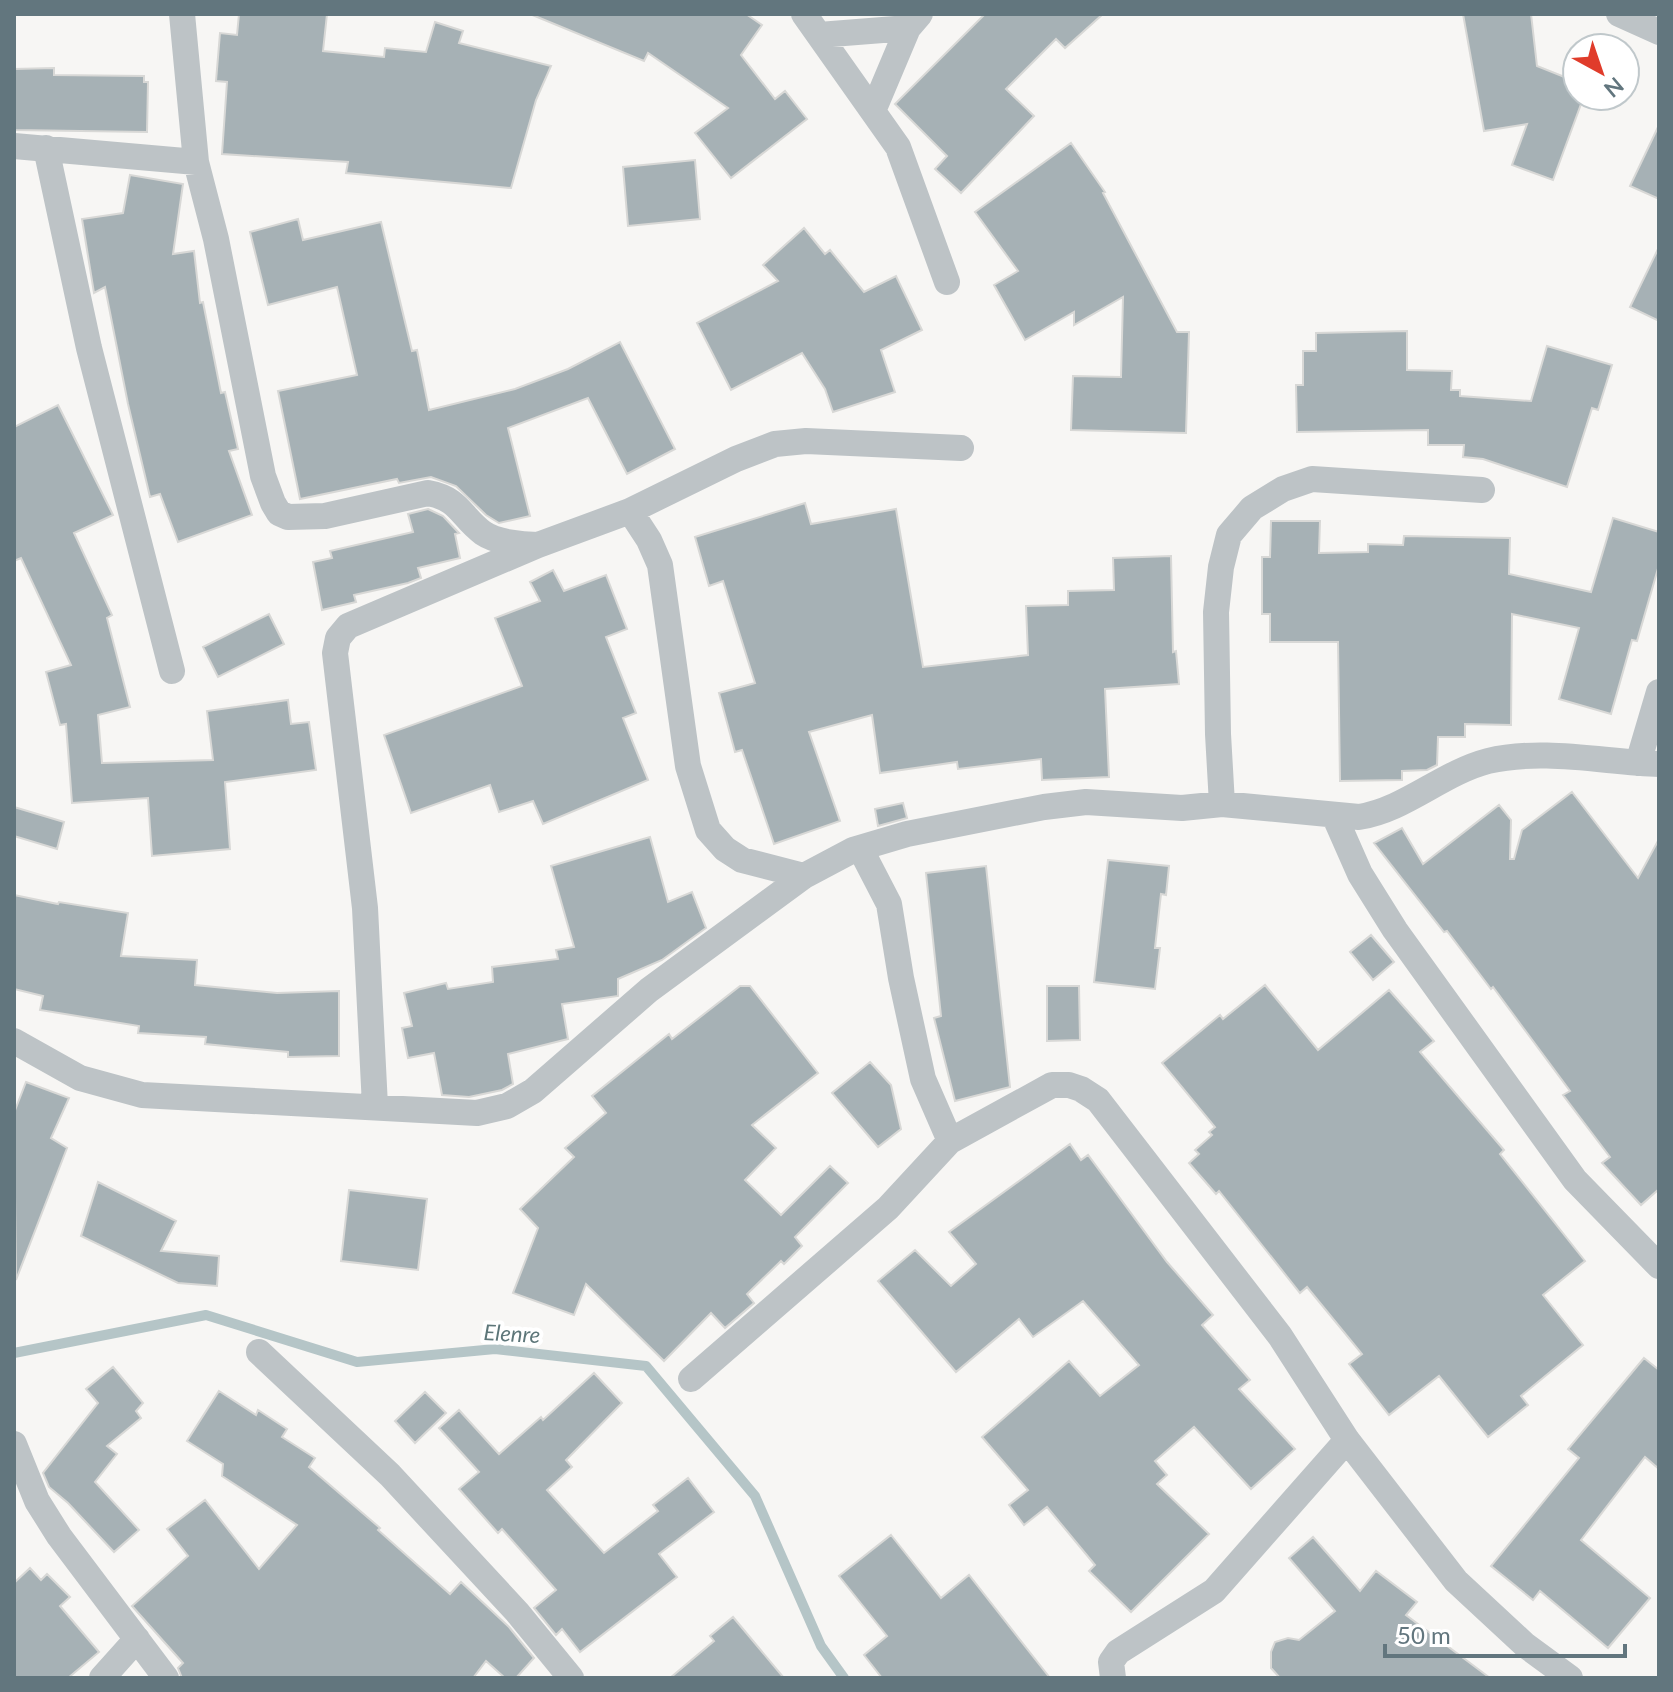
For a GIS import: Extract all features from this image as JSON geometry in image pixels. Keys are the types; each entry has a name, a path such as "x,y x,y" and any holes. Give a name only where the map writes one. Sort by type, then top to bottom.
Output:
{"street":[{"path":"182,14 196,162 216,239 263,476 279,513 288,517 325,516 428,493 444,496 459,506 485,535 522,545 538,545"},
{"path":"1619,14 1659,32"},
{"path":"812,25 914,21 873,111"},
{"path":"812,25 898,147 947,282"},
{"path":"14,146 196,162"},
{"path":"46,148 89,348 172,671"},
{"path":"375,1106 365,908 335,653 338,638 348,626 538,545 630,511 736,459 775,444 806,441 961,448"},
{"path":"1222,804 1216,612 1221,567 1229,535 1252,508 1283,489 1312,479 1482,490"},
{"path":"630,511 649,540 660,565 688,766 708,830 725,849 742,860 804,876"},
{"path":"14,1041 80,1078 142,1095 477,1113 507,1106 533,1091 649,990 804,876 860,848 907,834 1044,807 1086,802 1182,808 1222,804 1359,817 1375,814 1436,782 1487,762 1529,755 1648,763 1659,692"},
{"path":"1334,815 1360,874 1395,930 1575,1180 1659,1266"},
{"path":"860,848 882,885 889,904 923,1079 950,1141"},
{"path":"691,1379 888,1208 950,1141 1052,1085 1081,1089 1098,1100 1280,1336 1347,1440 1456,1581 1525,1645 1570,1678"},
{"path":"259,1352 390,1475 517,1612 571,1678"},
{"path":"1113,1678 1111,1662 1118,1652 1214,1591 1347,1440"},
{"path":"14,1444 37,1501 59,1536 166,1678"},
{"path":"102,1678 137,1639"}],"building":[{"path":"239,14 327,14 323,51 384,57 385,48 426,52 435,22 463,31 459,43 551,66 536,100 511,188 346,173 348,162 222,154 227,82 216,81 220,33 237,35"},
{"path":"530,14 746,14 762,25 741,55 775,99 785,91 807,119 731,178 695,133 728,108 648,53 644,61"},
{"path":"985,14 1103,14 1065,48 1056,39 1006,89 1034,116 961,193 935,169 947,156 895,104"},
{"path":"1463,14 1531,14 1537,66 1561,76 1561,112 1578,112 1553,180 1512,165 1527,124 1484,131"},
{"path":"54,68 54,75 144,76 144,82 148,82 147,132 14,130 14,69"},
{"path":"1659,125 1659,199 1630,186"},
{"path":"1071,143 1105,192 1177,332 1189,332 1186,433 1071,430 1073,376 1121,377 1123,297 1074,325 1074,312 1025,340 994,285 1018,271 975,212"},
{"path":"695,160 700,219 628,226 623,167"},
{"path":"130,175 183,184 173,254 194,251 200,303 203,302 221,393 225,392 238,449 229,451 252,515 178,542 160,494 150,497 105,287 94,293 82,219 123,213"},
{"path":"298,219 303,240 381,222 412,351 417,350 429,410 515,389 568,369 620,342 675,449 627,474 588,398 508,428 530,516 499,523 486,515 456,486 431,477 399,483 397,479 300,499 278,391 357,375 337,287 268,305 250,232"},
{"path":"804,228 825,254 830,250 864,292 896,276 922,330 881,350 895,392 833,412 825,389 802,353 731,390 697,323 778,281 763,265"},
{"path":"1659,247 1659,321 1630,307"},
{"path":"1407,331 1407,370 1452,371 1451,390 1460,390 1460,396 1531,401 1547,346 1612,365 1598,410 1592,408 1567,487 1483,459 1463,457 1464,445 1428,445 1428,430 1297,432 1296,385 1303,385 1303,351 1316,351 1316,333"},
{"path":"58,405 113,515 74,533 112,615 107,618 130,707 98,715 102,763 213,760 207,711 288,700 291,724 309,722 316,770 225,782 230,849 152,856 148,798 72,803 66,724 60,725 46,672 71,665 21,558 14,561 14,427"},
{"path":"805,503 811,524 896,509 923,667 1028,655 1026,606 1068,605 1068,591 1114,590 1113,558 1171,556 1173,652 1176,651 1179,684 1105,689 1109,777 1042,780 1041,759 958,769 957,762 880,773 872,715 809,732 840,821 774,844 742,750 735,752 719,693 755,683 723,581 709,586 695,537"},
{"path":"428,509 443,516 459,533 455,534 460,558 418,568 421,578 354,595 356,602 322,610 313,562 332,558 330,551 413,532 408,514"},
{"path":"1613,518 1659,532 1659,565 1637,641 1632,640 1611,714 1559,699 1579,628 1512,614 1511,725 1465,724 1465,737 1438,737 1437,765 1427,770 1402,771 1402,780 1340,781 1338,642 1270,642 1270,614 1262,614 1262,557 1270,557 1271,521 1320,521 1319,553 1368,552 1368,544 1403,545 1404,536 1510,538 1509,574 1591,592"},
{"path":"553,570 564,591 606,575 627,629 606,637 636,713 623,718 648,780 543,824 533,801 499,812 490,785 411,813 384,735 522,686 495,618 540,601 530,582"},
{"path":"269,614 284,644 218,677 203,647"},
{"path":"1572,792 1638,878 1659,839 1659,1189 1641,1205 1602,1163 1610,1157 1563,1095 1570,1091 1493,987 1491,989 1374,843 1402,828 1423,864 1499,805 1511,820 1510,859 1514,859 1522,830"},
{"path":"903,803 907,818 878,826 875,809"},
{"path":"14,807 64,822 57,849 14,836"},
{"path":"650,837 668,902 692,892 706,928 662,960 618,979 618,996 562,1004 568,1039 508,1054 513,1084 502,1090 469,1097 442,1095 434,1053 408,1058 402,1028 412,1026 404,993 446,983 448,989 493,982 492,967 558,959 556,950 574,947 551,866"},
{"path":"1108,860 1169,866 1166,895 1161,894 1155,948 1160,948 1155,989 1094,982"},
{"path":"986,866 1010,1087 955,1101 934,1018 941,1016 926,873"},
{"path":"14,895 128,913 121,956 197,960 195,985 277,993 339,991 339,1056 288,1057 288,1052 205,1044 206,1037 138,1033 139,1026 40,1010 43,996 14,989"},
{"path":"1371,935 1394,962 1373,980 1350,952"},
{"path":"1265,985 1318,1050 1389,990 1434,1041 1420,1052 1504,1150 1500,1154 1585,1261 1543,1295 1583,1345 1521,1396 1528,1405 1488,1437 1439,1376 1389,1415 1349,1364 1362,1354 1307,1287 1300,1293 1219,1191 1216,1194 1189,1163 1199,1154 1195,1150 1212,1135 1209,1132 1215,1127 1162,1063 1220,1015 1223,1019"},
{"path":"740,986 750,986 818,1073 752,1125 776,1148 745,1180 781,1215 830,1166 848,1183 795,1237 802,1246 784,1264 781,1261 747,1294 754,1303 725,1328 711,1313 664,1361 586,1284 574,1315 513,1293 538,1228 520,1209 574,1157 565,1148 606,1113 592,1096 669,1034 672,1039"},
{"path":"1047,986 1079,986 1080,1040 1047,1041"},
{"path":"870,1062 891,1085 901,1129 878,1147 832,1093"},
{"path":"26,1082 69,1098 51,1138 67,1148 16,1280 14,1113"},
{"path":"1070,1144 1081,1160 1088,1155 1167,1262 1213,1315 1202,1325 1250,1380 1239,1389 1295,1449 1251,1489 1194,1427 1155,1461 1167,1475 1157,1484 1209,1534 1131,1612 1089,1571 1095,1565 1047,1507 1024,1525 1009,1505 1028,1490 982,1437 1069,1361 1100,1396 1139,1365 1083,1301 1033,1337 1019,1319 956,1372 878,1281 915,1250 951,1286 976,1264 949,1232"},
{"path":"98,1182 176,1221 161,1251 219,1256 217,1286 178,1283 81,1236"},
{"path":"349,1190 427,1199 418,1270 341,1261"},
{"path":"1644,1358 1659,1370 1659,1469 1645,1457 1581,1540 1650,1598 1608,1648 1540,1591 1533,1600 1491,1566 1579,1458 1568,1449"},
{"path":"113,1367 143,1403 136,1411 141,1418 107,1446 117,1454 95,1482 139,1530 114,1552 49,1487 43,1473 98,1403 86,1389"},
{"path":"594,1373 622,1403 566,1460 572,1467 547,1490 604,1553 658,1511 653,1505 688,1478 714,1512 659,1554 677,1577 580,1652 562,1629 556,1635 534,1608 556,1590 502,1529 498,1533 459,1489 479,1472 439,1428 459,1410 499,1454 541,1417 543,1420"},
{"path":"219,1391 256,1415 258,1410 287,1429 282,1437 315,1458 309,1467 380,1528 378,1530 450,1594 461,1582 509,1627 534,1658 516,1678 505,1678 486,1661 473,1678 182,1678 178,1668 183,1663 132,1606 188,1556 167,1529 205,1500 259,1569 297,1525 222,1476 223,1464 187,1441"},
{"path":"425,1392 446,1413 415,1443 395,1421"},
{"path":"891,1535 941,1598 969,1575 1050,1678 882,1678 864,1655 887,1636 839,1576"},
{"path":"1313,1537 1360,1591 1376,1571 1417,1602 1406,1615 1490,1678 1280,1678 1271,1668 1271,1652 1275,1642 1288,1638 1299,1640 1335,1611 1289,1558"},
{"path":"30,1568 41,1580 47,1574 70,1597 60,1606 99,1652 68,1678 14,1678 14,1583"},
{"path":"733,1617 784,1678 670,1678 714,1641 710,1636"}],"waterway":[{"name":"Elenre","path":"14,1353 206,1315 357,1362 495,1349 646,1366 755,1496 821,1646 844,1678"}]}
